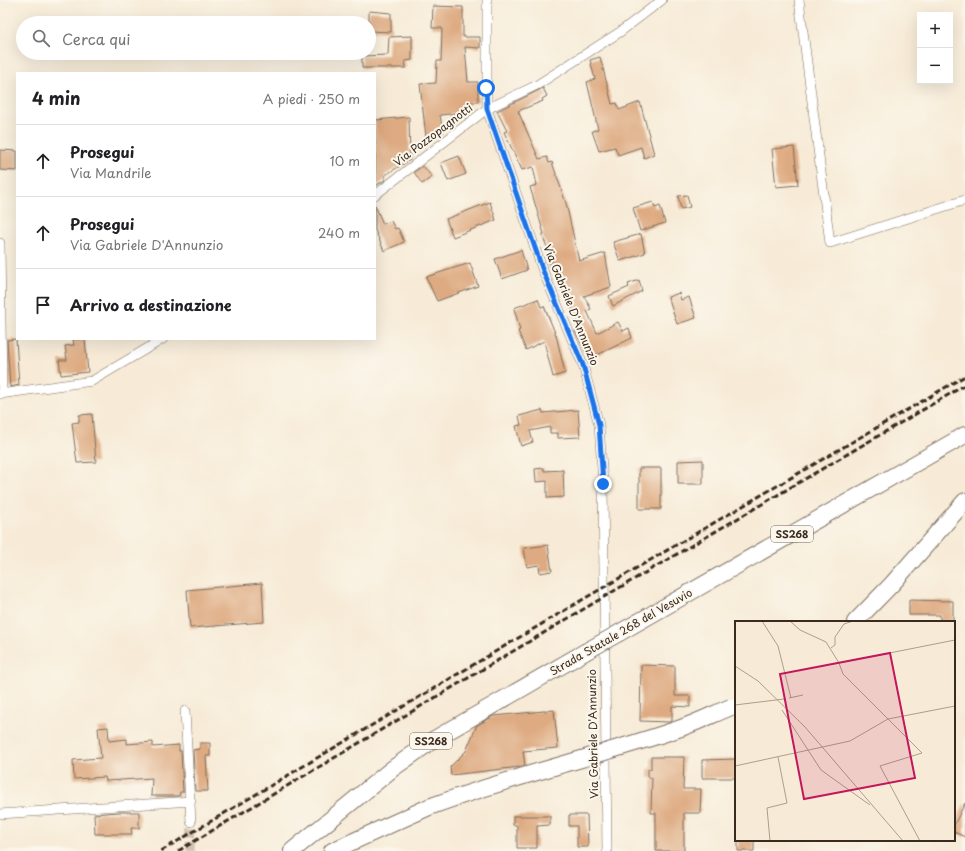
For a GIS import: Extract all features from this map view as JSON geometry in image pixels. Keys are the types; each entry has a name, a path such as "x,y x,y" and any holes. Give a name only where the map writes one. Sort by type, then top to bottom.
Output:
{"highway":[{"name":"Strada Statale 268 del Vesuvio","path":"292,851 392,769 433,740 965,436"},
{"path":"856,621 892,584 965,501"},
{"path":"332,851 429,807 478,788 632,744 682,727 734,706"}],"street":[{"name":"Via Gabriele D'Annunzio","path":"487,0 487,109 543,271 583,365 599,425 603,484 607,851"},
{"name":"Via Pozzopagnotti","path":"376,194 487,109 537,85 620,32 662,0"},
{"path":"799,0 830,243 965,200"},
{"path":"0,244 1,394 92,381 161,340"},
{"path":"185,711 191,822"},
{"path":"0,814 191,801"}],"building":[{"path":"433,6 463,7 463,37 480,37 480,48 465,47 468,82 478,82 478,102 468,102 468,112 440,115 443,133 426,137 420,84 436,83 437,61 441,61 442,28 432,28"},
{"path":"369,11 391,13 391,32 376,31 376,16 369,16"},
{"path":"412,36 412,60 405,61 406,68 362,68 362,60 376,60 376,55 388,55 389,37"},
{"path":"600,57 612,104 617,103 619,110 640,102 654,154 644,158 641,147 618,155 615,147 599,151 592,131 598,129 587,82 595,79 590,60"},
{"path":"543,88 547,96 542,99 543,101 518,111 539,159 547,157 549,163 552,162 566,203 579,261 605,253 611,287 584,296 591,309 587,311 597,333 618,322 623,331 629,328 632,338 591,358 588,351 586,353 575,331 580,329 568,299 567,300 549,263 553,261 542,235 544,234 530,187 537,185 533,167 522,170 504,132 507,131 497,111"},
{"path":"409,117 410,160 385,175 385,180 376,185 376,120"},
{"path":"794,147 798,185 776,187 772,149"},
{"path":"0,150 16,151 16,171 0,170"},
{"path":"459,156 466,174 448,181 441,163"},
{"path":"423,166 432,177 422,184 414,172"},
{"path":"687,195 690,207 681,209 678,196"},
{"path":"490,202 496,220 453,237 446,219"},
{"path":"653,202 655,208 660,206 665,223 640,231 633,208"},
{"path":"376,207 383,224 391,221 395,229 398,228 404,242 384,251 376,232"},
{"path":"641,234 645,253 620,261 613,242"},
{"path":"521,250 527,270 502,279 495,259"},
{"path":"470,263 478,286 437,301 426,277"},
{"path":"639,280 642,291 613,306 609,296 629,287 628,284"},
{"path":"679,293 681,300 689,297 696,318 677,324 668,297"},
{"path":"538,299 541,307 544,306 556,335 565,373 553,377 544,341 526,350 518,331 520,330 514,308"},
{"path":"16,339 19,385 10,387 7,340"},
{"path":"73,340 85,340 88,372 61,375 59,360 67,360 65,346 74,345"},
{"path":"542,410 543,413 578,410 580,437 558,438 558,433 550,433 550,427 530,431 533,442 521,446 516,426 521,425 519,416"},
{"path":"92,414 96,462 77,463 72,423 79,422 79,415"},
{"path":"703,460 703,484 678,484 678,461"},
{"path":"544,468 544,471 563,470 564,497 547,498 547,481 536,482 535,469"},
{"path":"639,468 661,468 661,509 639,509"},
{"path":"548,545 552,571 540,573 539,565 527,567 524,548"},
{"path":"262,583 264,622 190,628 187,590"},
{"path":"909,600 953,601 953,621 940,621 940,615 909,615"},
{"path":"641,665 675,666 675,696 690,696 690,707 672,706 672,721 669,722 640,721"},
{"path":"554,710 558,748 523,751 525,766 451,775 450,767 466,751 477,725 494,716"},
{"path":"108,727 109,741 127,739 127,744 153,742 153,747 179,745 179,751 181,751 183,792 180,792 179,796 151,796 152,778 106,781 105,777 74,779 73,760 101,758 98,728"},
{"path":"200,743 210,743 210,756 206,756 208,791 195,791 193,750 200,749"},
{"path":"651,757 684,757 683,789 701,789 700,813 684,813 684,851 656,851 656,813 651,813 652,778 648,778 648,769 651,769"},
{"path":"735,759 735,778 702,778 702,760"},
{"path":"965,803 965,837 955,832 955,823"},
{"path":"139,812 139,828 131,828 132,834 95,834 94,814"},
{"path":"569,815 587,815 588,847 577,847 577,826 569,826"},
{"path":"513,816 550,816 550,825 537,826 537,848 517,848 517,825 513,825"},
{"path":"738,841 754,841 754,851 738,851"}],"tunnel":[{"path":"190,851 191,822"}],"railway":[{"path":"161,851 582,600 965,376"},
{"path":"178,851 614,591 965,385"}],"route":[{"path":"486,88 487,109 543,271 583,365 599,425 603,484"}]}
